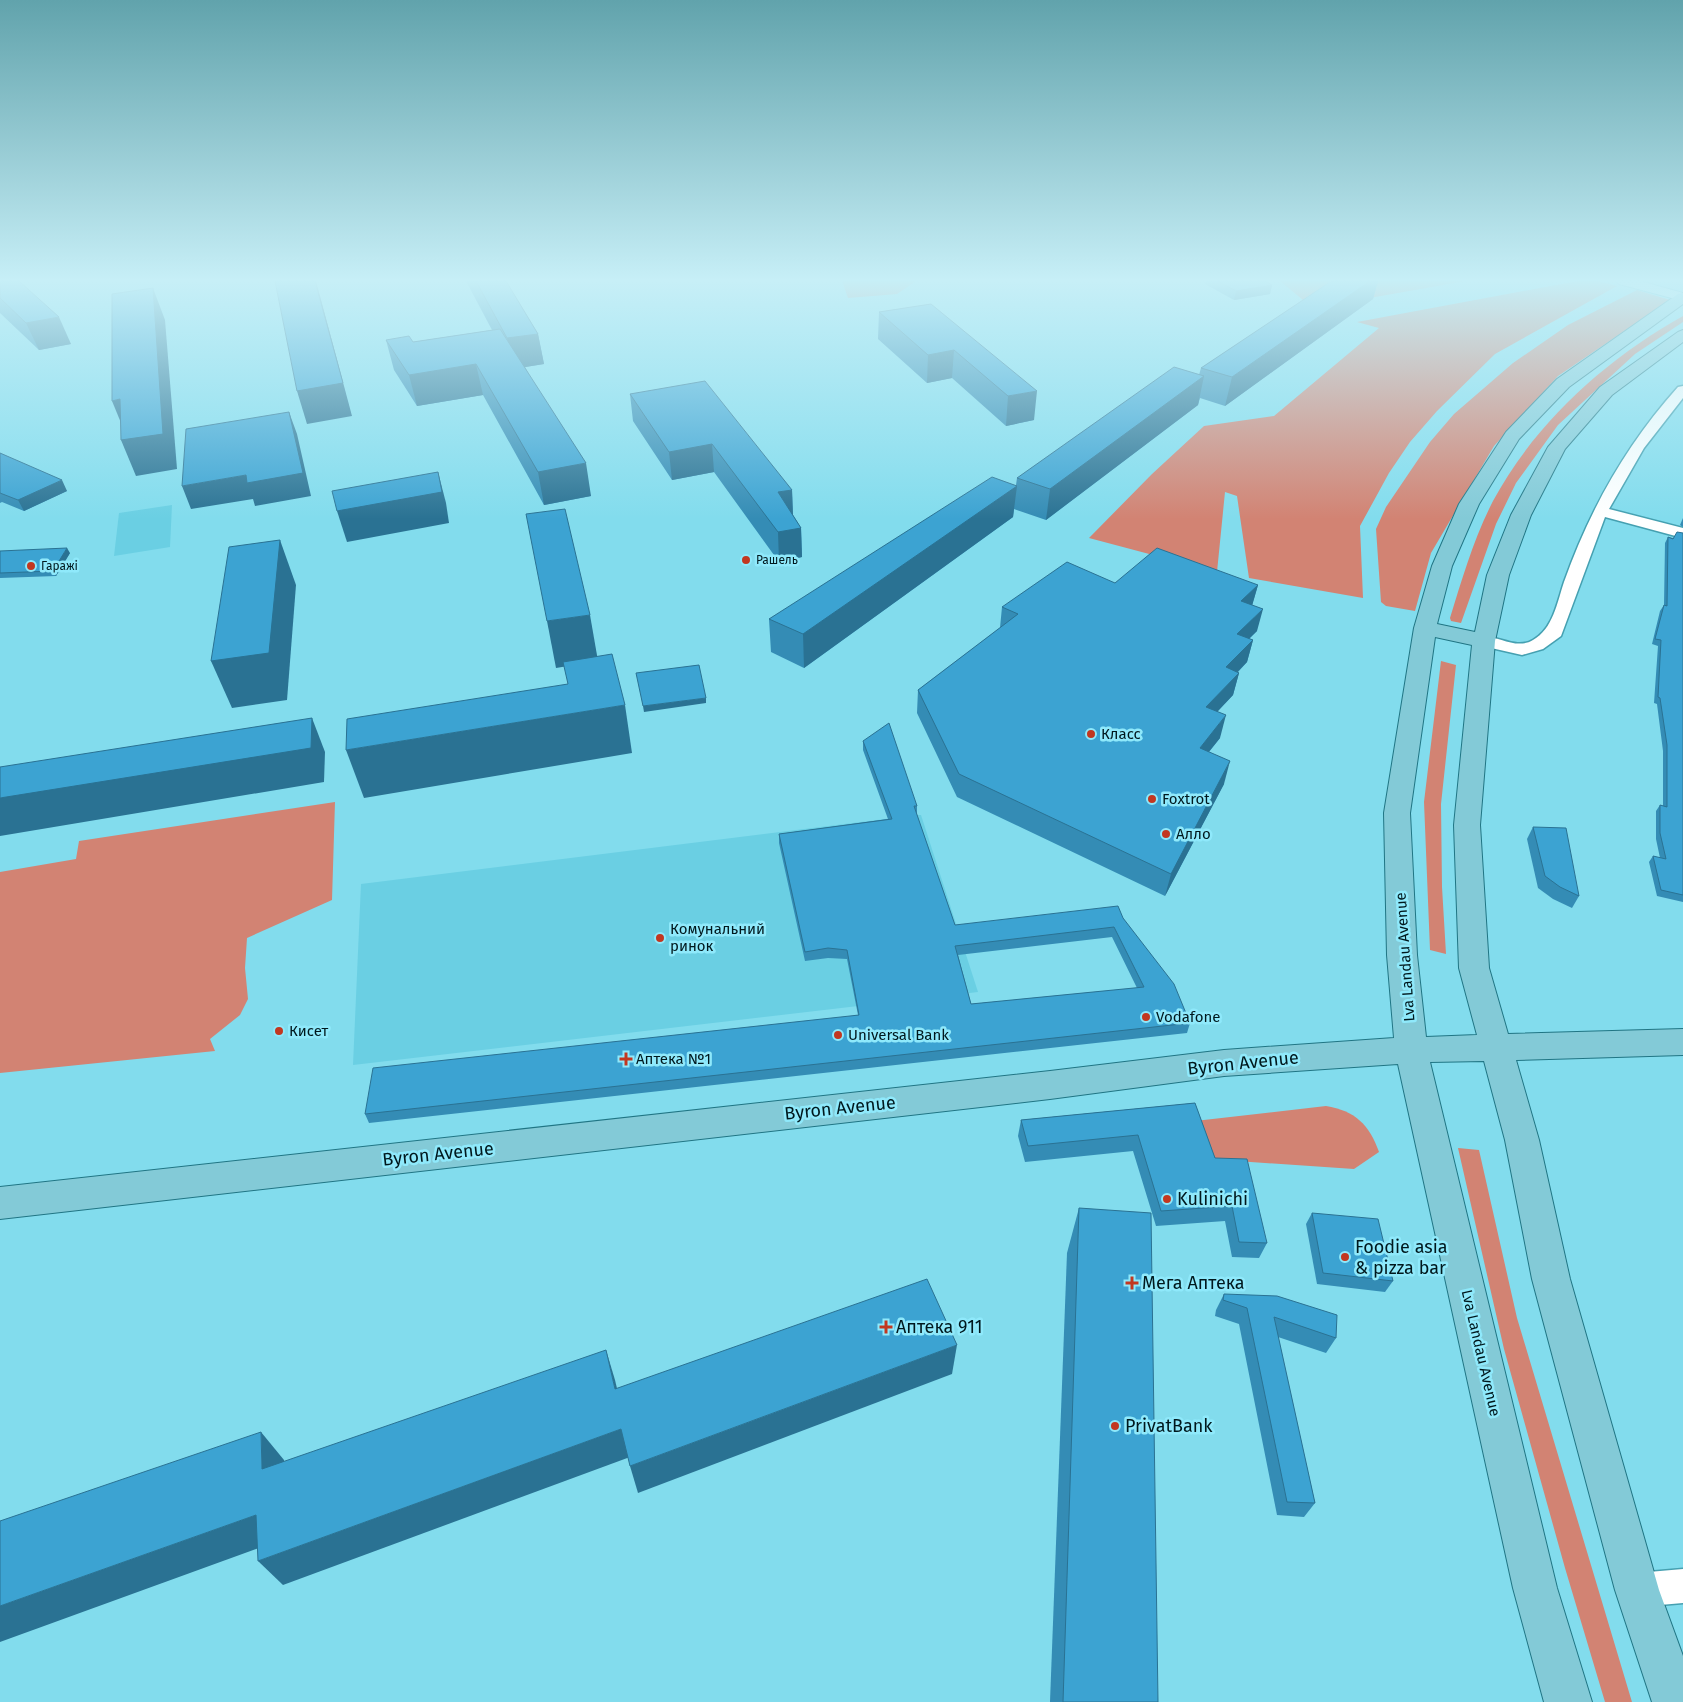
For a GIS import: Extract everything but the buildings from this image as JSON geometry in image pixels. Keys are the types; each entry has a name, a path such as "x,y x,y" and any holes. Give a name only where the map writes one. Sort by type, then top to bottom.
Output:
{"main road":[{"name":"Lva Landau Avenue","path":"1568,1702 1535,1588 1411,1050 1402,955 1397,813 1425,628 1442,566 1469,504 1512,436 1563,383 1594,360"},
{"path":"1648,360 1606,391 1557,447 1521,515 1498,575 1484,641 1467,825 1474,968 1522,1140 1551,1279 1637,1590 1676,1702"},
{"path":"1425,628 1484,641"},
{"name":"Byron Avenue","path":"0,1203 1050,1085 1224,1063 1411,1050 1683,1042"}],"street":[{"path":"1484,641 1522,650 1532,649 1545,642 1555,632 1600,511 1624,466 1670,404 1683,390"},
{"path":"1600,511 1683,533"},
{"path":"1637,1590 1683,1586"}],"shaded area":[{"path":"1340,360 1488,360 1437,411 1410,442 1389,473 1360,526 1363,598 1249,578 1237,496 1225,492 1217,572 1089,538 1152,474 1204,426 1274,416"},
{"path":"1517,360 1581,360 1558,376 1494,446 1431,553 1415,611 1386,606 1381,602 1376,529 1386,507 1430,442 1454,414"},
{"path":"1616,360 1628,360 1558,425 1516,483 1496,524 1461,623 1451,621 1450,618 1474,544 1493,501 1510,472 1551,420 1600,373"},
{"path":"172,505 170,547 114,556 119,513"},
{"path":"1441,661 1456,665 1441,804 1442,887 1446,954 1430,950 1424,802"},
{"path":"335,802 332,900 247,938 245,968 248,999 240,1015 210,1039 215,1051 0,1073 0,872 76,859 79,841"},
{"name":"Комунальний ринок","path":"921,815 978,992 353,1065 361,884"},
{"path":"1326,1106 1345,1111 1360,1120 1371,1134 1379,1152 1354,1169 1208,1159 1195,1121"},
{"path":"1458,1148 1479,1150 1517,1318 1632,1702 1605,1702 1565,1568 1504,1349"}],"place":[{"name":"Рашель","path":"746,560"},
{"name":"Гаражі","path":"31,566"},
{"name":"Класс","path":"1091,734"},
{"name":"Foxtrot","path":"1152,799"},
{"name":"Алло","path":"1166,834"},
{"name":"Комунальний ринок","path":"660,938"},
{"name":"Vodafone","path":"1146,1017"},
{"name":"Кисет","path":"279,1031"},
{"name":"Universal Bank","path":"838,1035"},
{"name":"Аптека №1","path":"626,1059"},
{"name":"Kulinichi","path":"1167,1199"},
{"name":"Foodie asia & pizza bar","path":"1345,1257"},
{"name":"Мега Аптека","path":"1132,1283"},
{"name":"Аптека 911","path":"886,1327"},
{"name":"PrivatBank","path":"1115,1426"}]}
